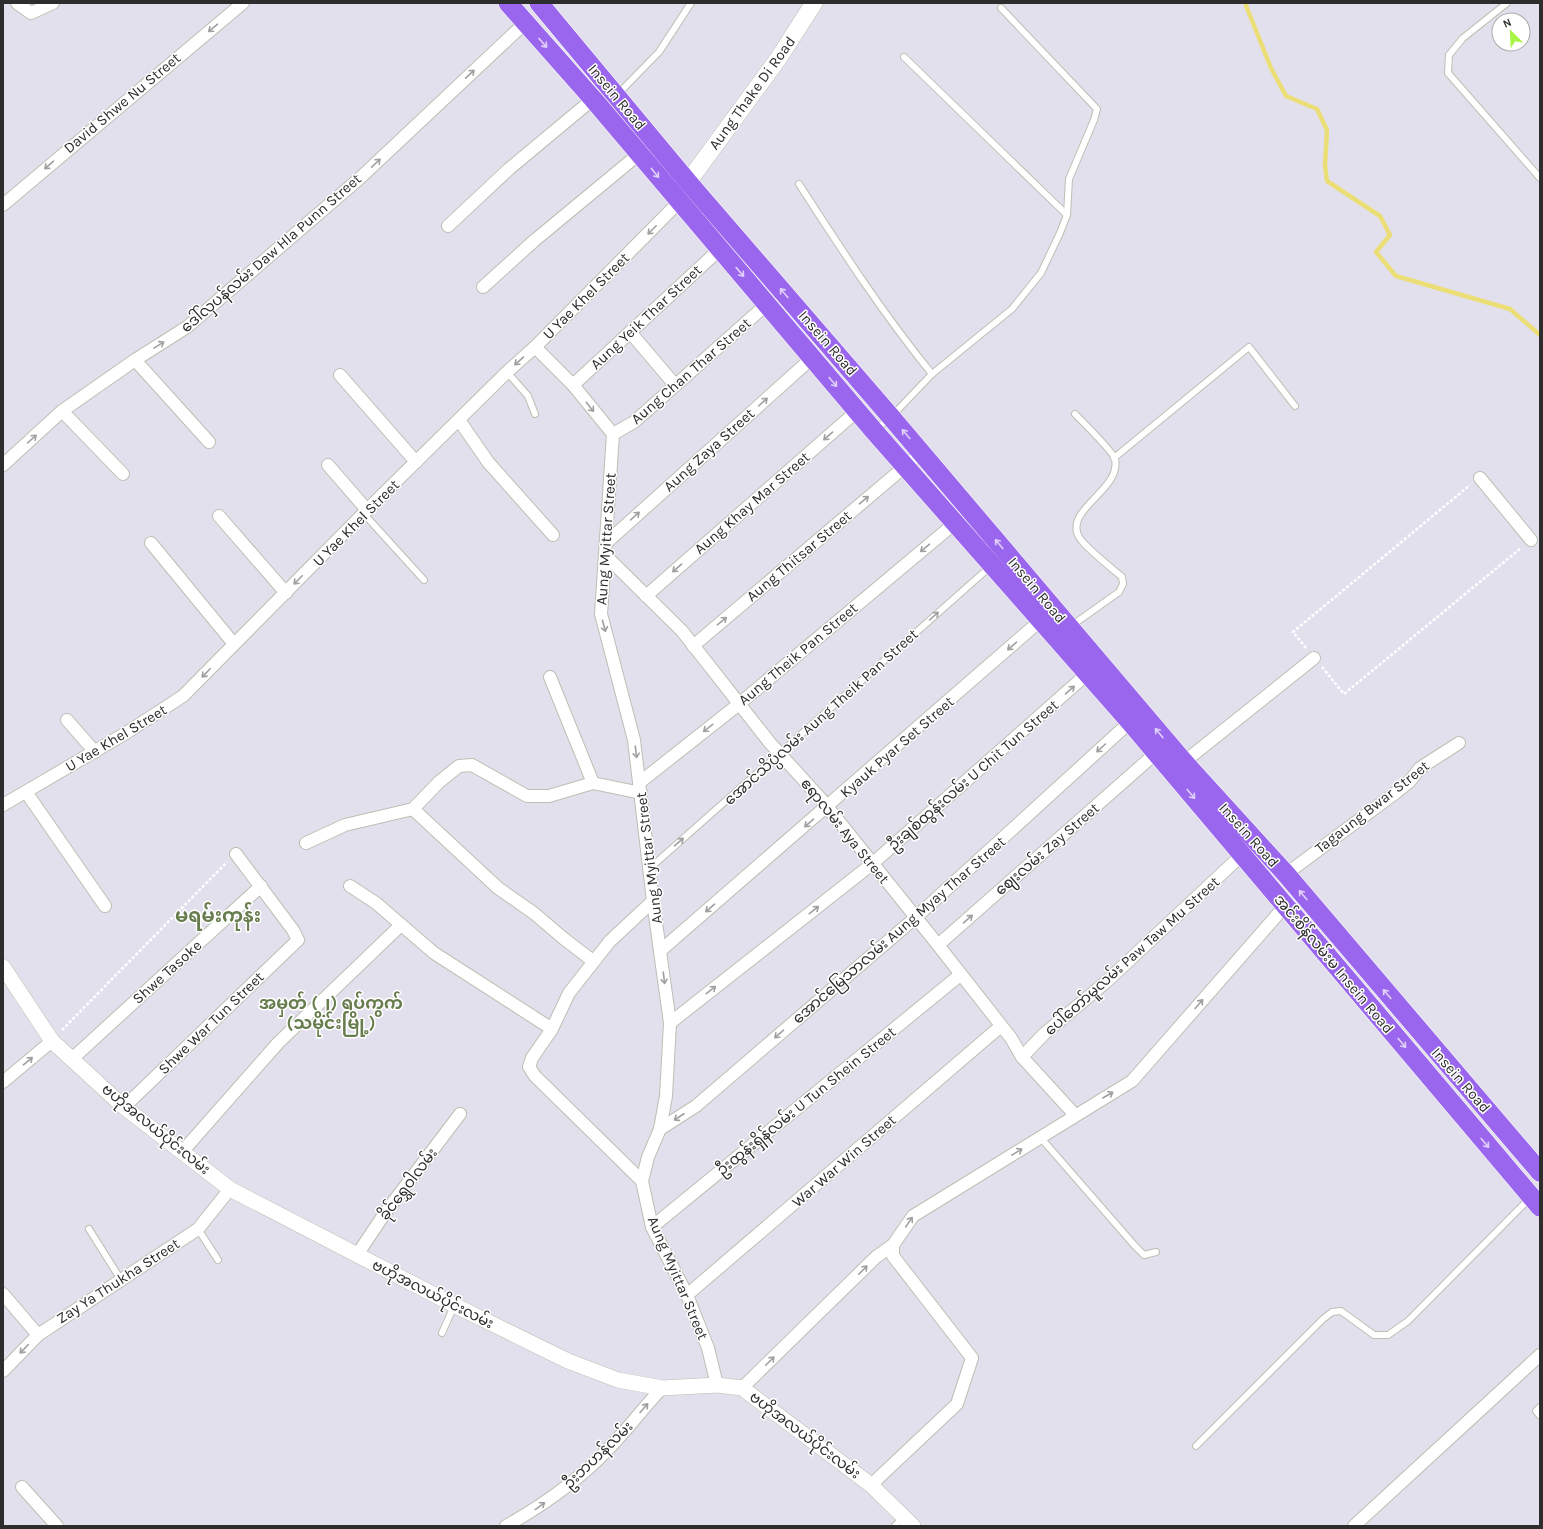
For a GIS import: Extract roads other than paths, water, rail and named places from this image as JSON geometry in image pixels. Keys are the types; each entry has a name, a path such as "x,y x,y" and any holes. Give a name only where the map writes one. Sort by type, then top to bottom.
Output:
{"main road":[{"name":"Insein Road","path":"508,3 593,100 874,431 1130,722"},
{"name":"Insein Road","path":"539,3 688,182 922,452 1069,628 1178,767 1286,874 1540,1172"},
{"name":"Aung Thake Di Road","path":"688,182 778,59 814,3"},
{"name":"အင်းစိန်လမ်းမ Insein Road","path":"1130,722 1156,753 1178,767 1242,855 1537,1203"}],"street":[{"path":"17,3 31,12 52,3"},
{"name":"David Shwe Nu Street","path":"3,205 243,3"},
{"name":"ဒေါ်လှပန်လမ်း Daw Hla Punn Street","path":"3,465 62,411 135,360 187,327 360,178 525,23"},
{"path":"448,226 510,168 593,100"},
{"path":"483,287 535,240 639,154"},
{"path":"679,202 688,182"},
{"name":"U Yae Khel Street","path":"3,805 95,752 183,696 365,512 507,372 535,347 679,202"},
{"name":"Aung Yeik Thar Street","path":"573,386 720,249"},
{"name":"Aung Chan Thar Street","path":"613,434 634,422 767,304"},
{"path":"630,332 675,386"},
{"path":"535,347 573,386 613,434"},
{"name":"Aung Zaya Street","path":"606,542 812,358"},
{"path":"135,360 209,442"},
{"path":"340,375 416,462"},
{"path":"62,411 123,474"},
{"name":"Aung Khay Mar Street","path":"646,596 857,411"},
{"path":"459,420 488,462 553,536"},
{"name":"Aung Myittar Street","path":"613,434 601,614 634,740 653,901 670,1023 666,1096 660,1129 648,1157 642,1181 652,1227 687,1295 708,1348 716,1385"},
{"name":"Aung Thitsar Street","path":"693,646 922,452"},
{"path":"328,465 365,512"},
{"path":"1480,478 1531,540"},
{"path":"219,516 286,593"},
{"name":"Aung Theik Pan Street","path":"640,788 955,523"},
{"path":"150,543 234,644"},
{"name":"ဧရာလမ်း Aya Street","path":"605,555 682,632 780,754 828,807 1011,1038 1022,1057 1075,1115"},
{"name":"Kyauk Pyar Set Street","path":"660,951 828,807 1041,620"},
{"path":"1178,767 1314,658"},
{"name":"ဦးချစ်ထွန်းလမ်း U Chit Tun Street","path":"670,1023 872,864 1088,674"},
{"path":"550,677 594,783"},
{"path":"68,720 95,752"},
{"name":"အောင်မြေသာလမ်း Aung Myay Thar Street","path":"660,1129 696,1106 915,918 1130,722"},
{"name":"Tagaung Bwar Street","path":"1286,874 1394,794 1426,764 1460,743"},
{"name":"ဈေးလမ်း Zay Street","path":"938,945 1156,753"},
{"path":"306,843 345,825 413,809 439,782 459,766 472,764 527,796 549,796 594,783 640,788"},
{"path":"26,792 105,906"},
{"path":"413,809 498,888 535,914 593,961"},
{"name":"ပေါ်တော်မူလမ်း Paw Taw Mu Street","path":"1022,1057 1044,1034 1106,982 1255,842"},
{"path":"236,854 261,886"},
{"name":"Shwe War Tun Street","path":"124,1107 298,940 293,930 261,886"},
{"name":"Shwe Tasoke","path":"72,1058 261,886"},
{"path":"350,886 376,903 434,953 552,1029"},
{"path":"642,1181 535,1076 529,1067 532,1058 552,1029 568,993 610,941 653,901"},
{"path":"742,1388 876,1257 893,1251 913,1216 1132,1081 1285,906"},
{"path":"182,1152 278,1043 401,925"},
{"name":"ဗဟိုအလယ်ပိုင်းလမ်း","path":"3,967 52,1040 124,1107 230,1189 454,1305 568,1361 618,1380 662,1388 716,1385 742,1388 871,1485 904,1523"},
{"name":"ဦးထွန်းရှိန်လမ်း U Tun Shein Street","path":"652,1227 960,975"},
{"name":"War War Win Street","path":"687,1295 1001,1026"},
{"path":"3,1082 52,1040"},
{"name":"ခိုင်ရွှေဝါလမ်း","path":"357,1255 385,1213 460,1114"},
{"name":"Zay Ya Thukha Street","path":"3,1371 38,1334 198,1229 230,1189"},
{"path":"871,1485 957,1404 972,1358 893,1251"},
{"path":"3,1294 38,1334"},
{"path":"1354,1526 1540,1355"},
{"name":"ဦးဘဟန်လမ်း","path":"506,1526 530,1513 576,1480 612,1445 662,1388"},
{"path":"22,1487 56,1526"}],"lane":[{"path":"616,96 659,52 691,3"},
{"path":"1507,3 1463,38 1449,55 1448,73 1540,178"},
{"path":"874,431 891,416 932,374 1012,309 1041,272 1067,215 1069,179 1094,120 1097,109 1001,8"},
{"path":"904,57 1067,215"},
{"path":"799,184 858,276 898,331 932,374"},
{"path":"1114,458 1249,347 1295,406"},
{"path":"507,372 528,396 535,414"},
{"path":"1069,628 1119,592 1122,584 1122,577 1081,539 1076,527 1080,514 1112,479 1115,468 1114,458 1074,414"},
{"path":"365,512 424,580"},
{"name":"အောင်သိပ္ပံလမ်း Aung Theik Pan Street","path":"650,868 992,565"},
{"path":"1040,1138 1135,1246 1144,1254 1156,1252"},
{"path":"1196,1446 1323,1319 1332,1312 1341,1311 1374,1335 1388,1335 1408,1321 1537,1203"},
{"path":"89,1229 121,1280"},
{"path":"198,1229 218,1260"},
{"path":"442,1333 454,1305"},
{"path":"1540,1407 1536,1411 1540,1416"}],"waterway":[{"path":"1245,3 1271,68 1286,96 1317,109 1327,130 1325,165 1327,181 1380,216 1390,235 1376,252 1396,276 1510,309 1540,335"}],"district":[{"name":"မရမ်းကုန်း","path":"218,915"},
{"name":"အမှတ် (၂) ရပ်ကွက် (သမိုင်းမြို့)","path":"331,1013"}]}
